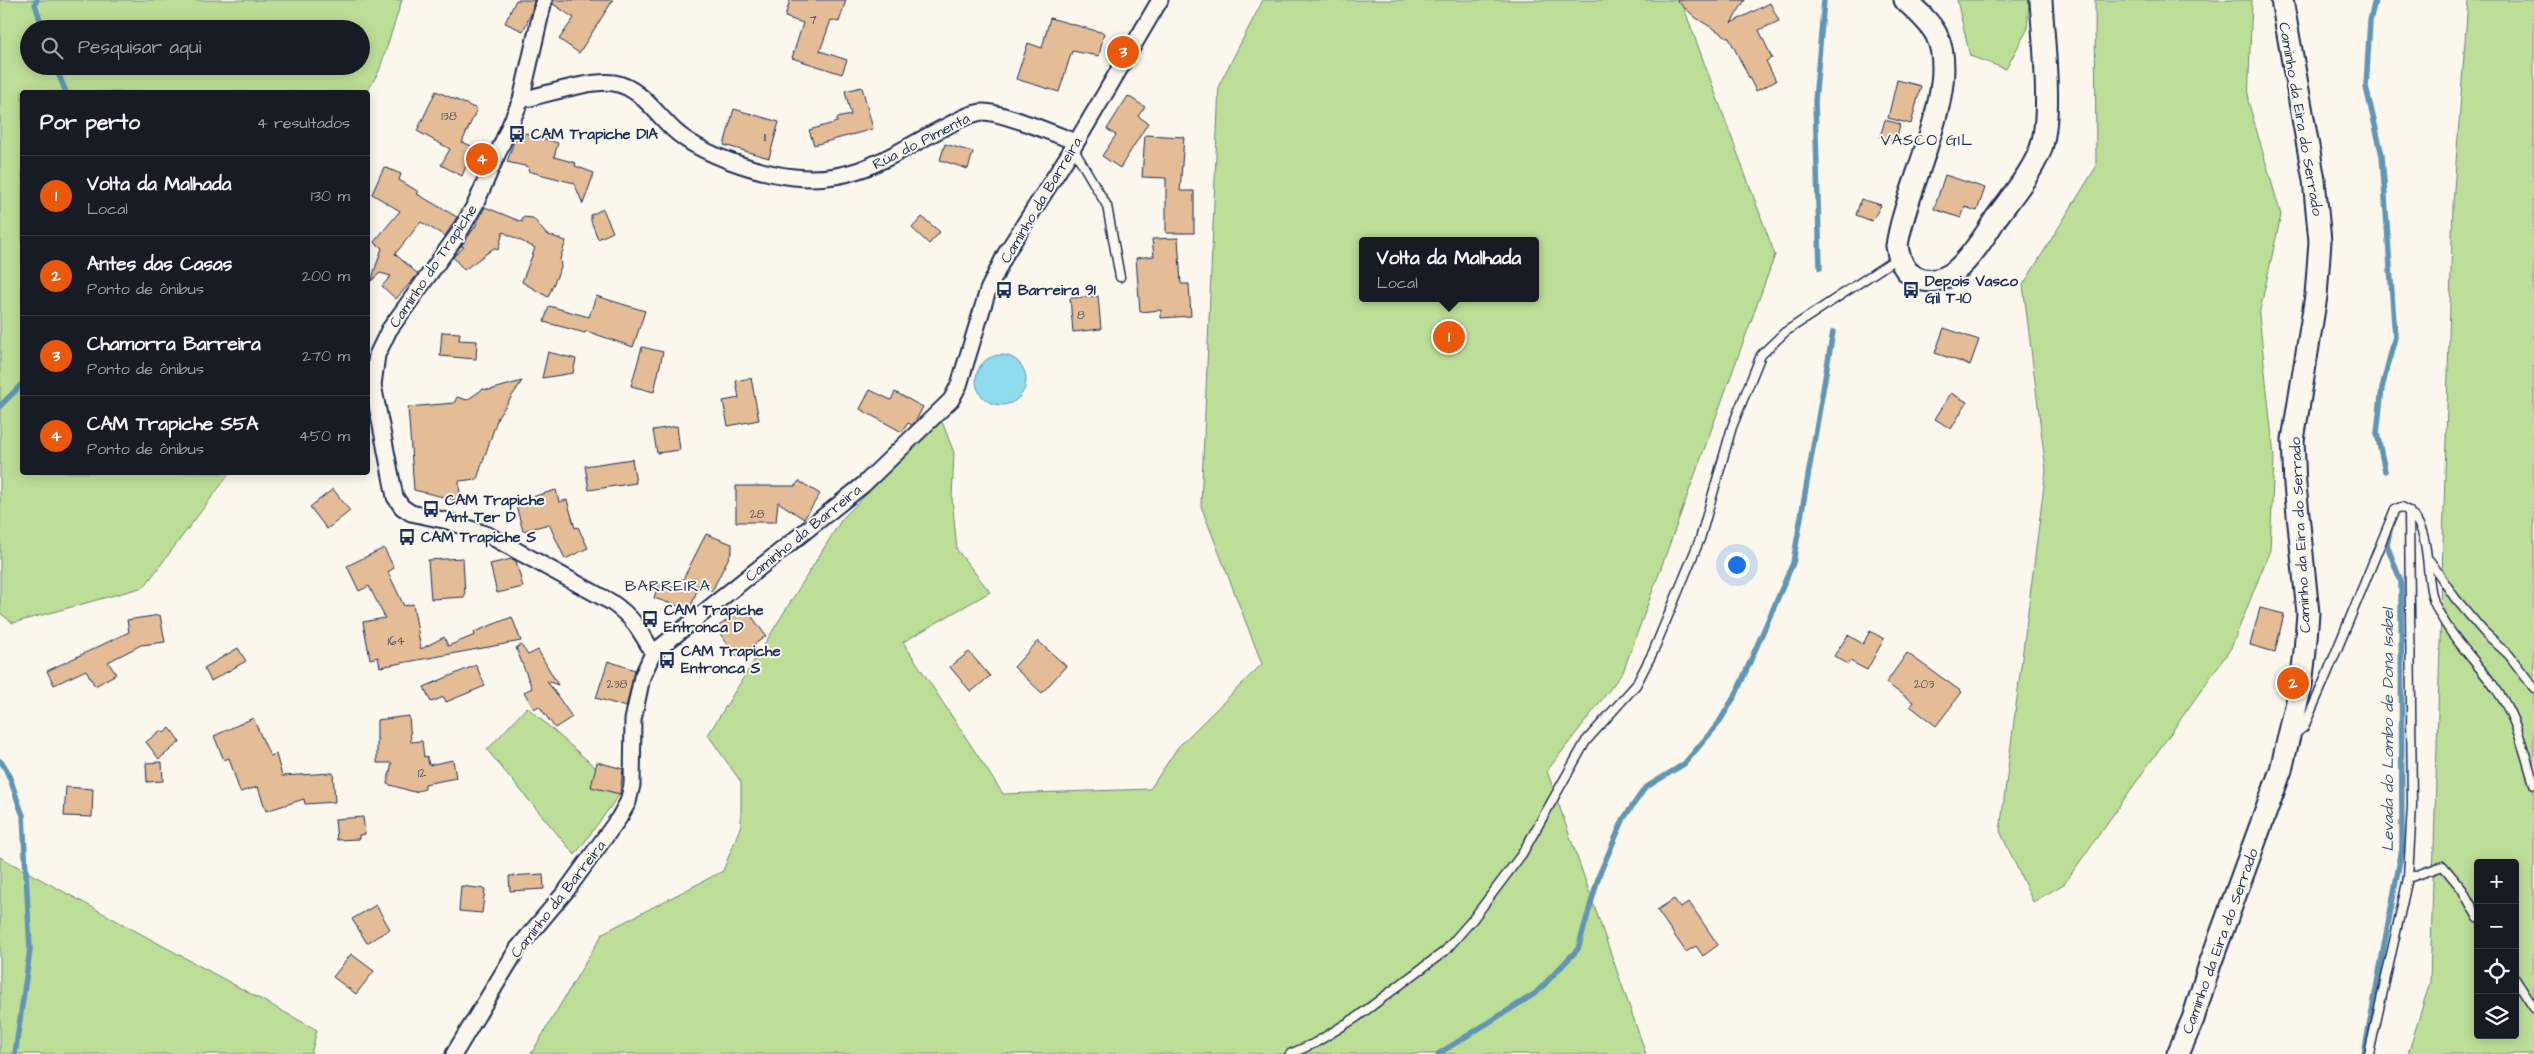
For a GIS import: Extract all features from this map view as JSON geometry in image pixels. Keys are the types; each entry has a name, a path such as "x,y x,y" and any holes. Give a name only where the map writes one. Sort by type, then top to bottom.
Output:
{"main road":[{"path":"1905,0 1926,20 1936,34 1943,64 1940,94 1899,236 1898,257 1903,267 1918,279 1939,280 1954,272 1987,234 2039,153 2046,131 2041,0"},
{"name":"Caminho da Eira do Serrado","path":"2178,1054 2193,1019 2210,964 2281,770 2300,685 2308,613 2295,485 2293,440 2316,296 2320,241 2314,180 2282,0"}],"street":[{"name":"Caminho do Trapiche","path":"544,0 521,100 476,203 459,233 389,330 377,355 373,385 395,498 402,507 411,512 448,521 488,535 611,602 628,614 639,627 653,653"},
{"name":"Caminho da Barreira","path":"454,1054 518,948 566,891 619,818 628,802 632,786 633,720 642,677 653,653 863,485 951,400 959,385 988,290 1006,254 1075,145 1160,0"},
{"name":"Rùa do Pimenta","path":"521,100 596,84 614,83 631,90 676,132 696,146 760,170 794,177 823,178 851,174 882,162 967,116 983,112 1001,116 1075,145"}],"lane":[{"path":"1075,145 1107,206 1120,277"},
{"path":"1290,1054 1315,1043 1357,1018 1445,951 1473,919 1522,854 1586,741 1636,685 1700,539 1732,427 1762,354 1786,332 1898,257"},
{"path":"2289,739 2304,727 2395,509 2402,508 2409,511 2420,527 2428,559 2432,596 2442,620 2498,692 2516,724 2534,784"},
{"path":"2369,1054 2408,878 2412,805 2409,511"},
{"path":"2428,559 2455,598 2483,631 2509,655 2534,688"},
{"path":"2408,878 2443,866 2462,889 2474,911"},
{"path":"2519,985 2534,1008"}],"green space":[{"path":"0,0 402,0 379,71 368,90 20,90 20,475 228,475 144,587 13,623 0,613"},
{"path":"1263,0 1681,0 1775,255 1623,672 1547,771 1646,1054 531,1054 603,933 723,871 741,825 741,782 708,735 842,519 941,419 954,453 952,498 957,550 990,592 903,642 1003,794 1150,789 1178,747 1262,664 1201,506 1219,85"},
{"path":"1957,0 2029,0 2027,30 2006,69 1970,56"},
{"path":"2095,0 2252,0 2248,101 2281,215 2259,315 2274,457 2270,550 2231,648 2064,884 2033,902 2000,831 2046,470 2023,285 2096,167"},
{"path":"2468,0 2534,0 2534,1054 2408,1054 2430,982 2453,204"},
{"path":"527,707 622,791 575,855 487,750"},
{"path":"0,857 317,1030 311,1054 0,1054"}],"water":[{"path":"996,355 1006,355 1019,362 1026,375 1026,385 1019,398 1006,405 996,405 987,401 980,394 976,385 976,375 980,366 987,359"}],"building":[{"path":"516,0 534,0 531,14 523,31 505,23"},
{"path":"553,0 613,0 579,53 559,39 574,18 553,4"},
{"path":"790,0 846,0 839,22 831,20 820,51 847,60 842,74 792,58 803,23 785,17"},
{"path":"1676,0 1745,0 1731,23 1770,3 1779,21 1759,30 1772,58 1766,61 1776,81 1756,91 1729,38 1696,18"},
{"path":"1050,18 1104,33 1099,56 1072,51 1059,92 1016,79 1028,43 1042,48"},
{"path":"1897,80 1921,86 1911,124 1888,118"},
{"path":"862,87 873,129 814,145 809,130 837,122 837,118 851,115 845,91"},
{"path":"436,91 477,109 462,142 474,147 462,176 441,165 450,149 417,131"},
{"path":"1128,96 1145,107 1138,116 1148,123 1120,168 1102,156 1116,135 1107,129"},
{"path":"734,109 779,122 769,158 724,145"},
{"path":"1885,120 1900,124 1896,141 1880,137"},
{"path":"525,133 558,143 554,157 576,163 575,166 594,173 583,204 574,183 528,171 529,167 507,162 515,138 523,140"},
{"path":"1145,135 1184,137 1180,191 1194,191 1194,233 1166,233 1166,178 1142,177"},
{"path":"945,144 973,152 968,169 940,160"},
{"path":"384,167 401,174 399,180 419,192 417,194 457,217 445,236 421,222 395,254 418,274 396,299 382,286 391,276 380,273 371,281 382,248 374,242 400,211 372,194"},
{"path":"1945,175 1985,188 1977,211 1965,207 1961,218 1934,209"},
{"path":"1861,199 1881,205 1872,221 1856,215"},
{"path":"485,207 522,222 523,217 533,218 546,234 566,241 560,259 561,267 548,297 522,282 535,248 503,232 498,250 494,248 464,270 453,257 464,247 461,246 475,227"},
{"path":"603,209 613,232 598,239 591,221 591,215"},
{"path":"922,217 940,232 929,244 912,228"},
{"path":"1178,238 1181,284 1189,284 1191,316 1161,318 1161,310 1140,312 1136,258 1154,256 1152,239"},
{"path":"596,296 645,311 633,347 586,331 585,333 544,322 549,306 589,317"},
{"path":"1098,296 1101,329 1073,332 1070,298"},
{"path":"1944,328 1979,340 1970,365 1935,353"},
{"path":"442,332 460,333 459,340 477,341 476,359 440,356"},
{"path":"642,347 663,352 654,392 631,386"},
{"path":"548,352 576,359 573,373 542,378"},
{"path":"751,378 759,420 728,426 723,401 739,398 736,381"},
{"path":"522,381 498,417 477,479 459,481 460,501 414,490 408,407 454,403 457,397 467,400 483,389 490,390"},
{"path":"870,390 891,400 895,392 923,407 915,422 912,425 908,423 902,432 860,409"},
{"path":"1951,393 1967,402 1951,429 1935,419"},
{"path":"677,426 680,450 657,453 653,430"},
{"path":"632,459 636,483 589,490 585,466"},
{"path":"799,481 820,494 804,519 778,502 776,522 736,522 736,486 795,486"},
{"path":"333,489 350,511 327,529 310,507"},
{"path":"556,490 559,502 567,500 575,528 578,527 588,548 565,559 549,524 523,531 515,502"},
{"path":"706,534 732,544 732,551 712,591 699,584 690,610 654,598 659,583 678,589"},
{"path":"384,548 394,568 388,572 404,606 413,604 421,649 444,637 448,646 475,635 474,632 512,617 521,641 380,667 378,657 370,659 363,622 385,618 369,586 359,591 347,566"},
{"path":"463,558 465,597 431,599 428,560"},
{"path":"512,559 516,561 523,587 497,593 490,564"},
{"path":"745,607 766,636 737,657 716,628"},
{"path":"2260,608 2284,614 2275,652 2250,645"},
{"path":"160,615 165,642 141,645 108,662 116,674 95,686 86,670 54,685 47,671 129,632 127,620"},
{"path":"1870,631 1884,639 1867,670 1850,661 1848,664 1834,656 1848,635 1863,644"},
{"path":"1038,641 1066,666 1042,693 1014,667"},
{"path":"521,645 528,655 538,650 558,685 547,681 572,717 555,728 539,706 534,709 524,692 532,688 516,648"},
{"path":"238,648 246,661 211,681 204,668"},
{"path":"969,652 990,676 971,692 950,667"},
{"path":"1907,653 1962,692 1936,726 1910,706 1913,702 1886,683"},
{"path":"608,661 635,670 626,707 596,698"},
{"path":"476,665 485,686 446,702 444,697 431,702 424,687"},
{"path":"409,716 411,742 422,741 424,757 427,756 429,765 453,760 456,778 425,784 425,789 414,792 387,784 392,763 377,763 377,720"},
{"path":"253,718 270,756 276,754 282,776 333,773 335,802 305,804 304,799 266,811 258,787 240,792 229,758 224,760 214,736"},
{"path":"170,728 180,742 159,759 146,742 161,730 164,733"},
{"path":"162,762 163,781 147,782 146,763"},
{"path":"597,762 623,769 620,794 591,787"},
{"path":"66,787 93,789 92,817 64,816"},
{"path":"363,817 365,834 359,835 359,839 337,840 335,819"},
{"path":"543,874 544,889 510,891 509,876"},
{"path":"461,886 485,889 482,913 459,911"},
{"path":"1674,899 1681,908 1689,902 1718,945 1703,956 1696,946 1686,952 1657,910"},
{"path":"376,905 390,929 367,943 352,919"},
{"path":"351,954 374,971 356,994 333,977"}],"waterway":[{"path":"37,0 35,4 40,20"},
{"path":"1820,268 1815,101 1824,0"},
{"name":"Levada do Lombo de Dona Isabel","path":"2375,0 2370,21 2366,87 2382,155 2395,337 2382,388 2377,433 2385,471"},
{"path":"59,75 65,90"},
{"path":"1438,1054 1536,993 1578,949 1599,875 1624,818 1645,788 1684,764 1718,724 1736,694 1793,563 1833,332"},
{"path":"0,406 20,386"},
{"name":"Levada do Lombo de Dona Isabel","path":"2364,1054 2402,849 2401,582 2387,545 2391,526"},
{"path":"0,761 10,778 23,815 30,950 15,1054"}],"place":[{"name":"Chamorra Barreira","path":"1123,52"},
{"name":"CAM Trapiche D1A","path":"517,134"},
{"name":"CAM Trapiche S5A","path":"482,159"},
{"name":"Barreira 91","path":"1004,290"},
{"name":"Depois Vasco Gil T-10","path":"1911,290"},
{"name":"Volta da Malhada","path":"1449,337"},
{"name":"CAM Trapiche Ant Ter D","path":"431,509"},
{"name":"CAM Trapiche S","path":"407,537"},
{"name":"CAM Trapiche Entronca D","path":"650,619"},
{"name":"CAM Trapiche Entronca S","path":"667,660"},
{"name":"Antes das Casas","path":"2293,683"}],"district":[{"name":"VASCO GIL","path":"1927,139"},
{"name":"BARREIRA","path":"668,585"}]}
